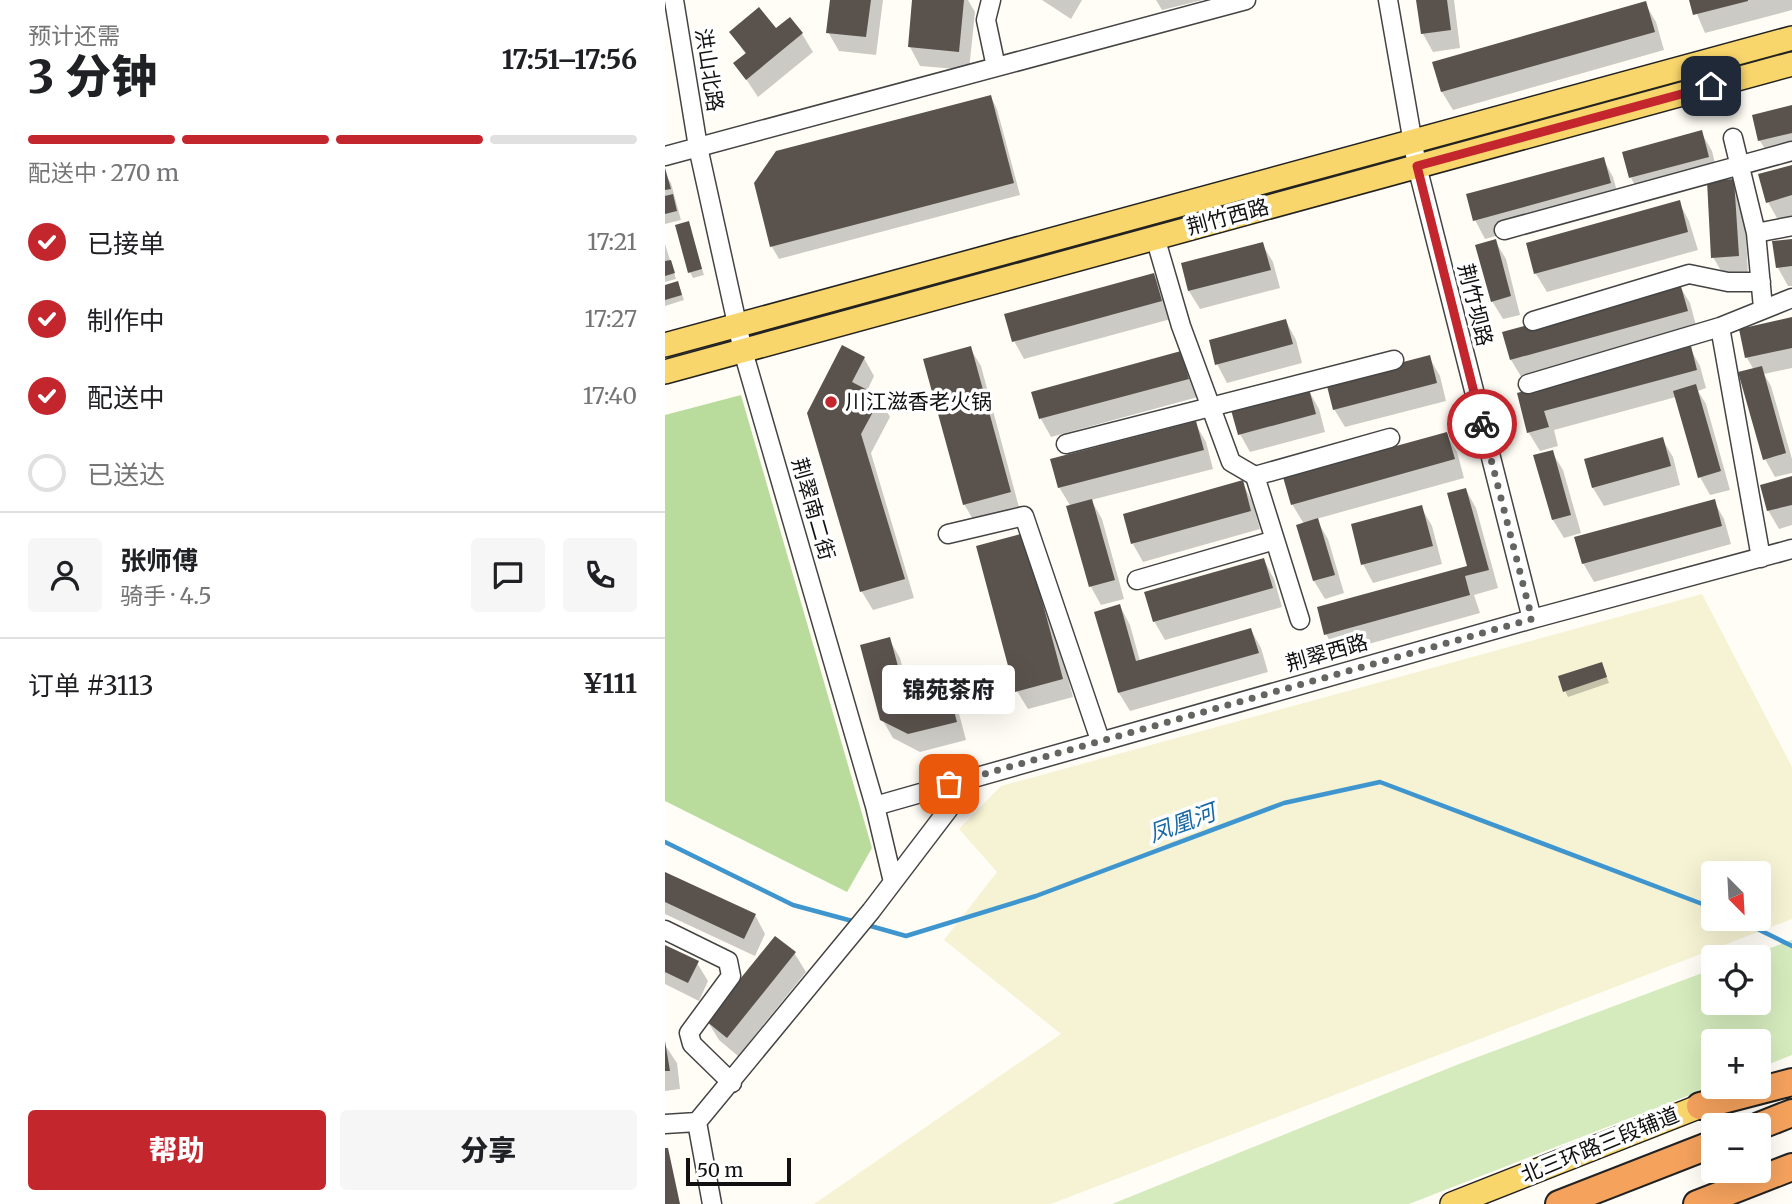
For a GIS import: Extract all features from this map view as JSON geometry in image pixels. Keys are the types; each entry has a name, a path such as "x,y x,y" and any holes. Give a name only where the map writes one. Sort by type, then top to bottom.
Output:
{"highway":[{"path":"1700,1106 1792,1082"},
{"path":"1771,1121 1792,1113"},
{"path":"1559,1204 1701,1149"},
{"path":"1697,1204 1792,1167"}],"main road":[{"name":"荆竹西路","path":"665,345 1792,38"},
{"name":"荆竹西路","path":"665,372 1792,64"},
{"path":"1771,1077 1792,1069"},
{"name":"北三环路三段辅道","path":"1452,1204 1718,1099"}],"street":[{"name":"洪山北路","path":"674,0 698,146"},
{"path":"991,0 986,20 996,67"},
{"path":"665,156 1246,0"},
{"name":"荆竹坝路","path":"1388,0 1411,141 1532,619"},
{"path":"1734,138 1756,233 1763,308"},
{"name":"荆翠南二街","path":"698,146 743,351 875,806 893,882"},
{"path":"1504,230 1792,151"},
{"path":"1756,233 1792,226"},
{"path":"1156,237 1181,326 1231,462 1255,477 1300,620"},
{"path":"1533,321 1689,274 1728,282 1761,282"},
{"path":"1528,384 1720,327 1792,298"},
{"path":"1720,327 1761,558"},
{"path":"1066,444 1212,409 1394,360"},
{"path":"1255,477 1391,438"},
{"path":"948,534 1024,516 1100,740"},
{"path":"1137,580 1275,540"},
{"name":"荆翠西路","path":"875,806 1532,619 1792,550"},
{"path":"665,1124 697,1122 732,1083 871,911 973,777"},
{"path":"665,930 728,961 731,976 689,1033 692,1044 732,1083"},
{"path":"697,1122 712,1204"}],"shaded area":[{"path":"1702,594 1792,767 1792,919 1771,927 1771,861 1701,861 1701,931 1761,931 1724,945 1701,945 1701,954 1051,1204 814,1204 1061,1034 944,940 997,872 959,829 1001,786"}],"green space":[{"path":"741,395 872,848 847,892 665,801 665,415"},
{"path":"1792,940 1792,1055 1771,1063 1771,1029 1701,1029 1701,1091 1409,1204 1112,1204 1459,1064 1701,973 1701,1015 1771,1015 1771,948"}],"building":[{"path":"830,0 871,0 866,37 826,33"},
{"path":"912,0 964,0 959,52 908,47"},
{"path":"1416,0 1447,0 1451,30 1421,34"},
{"path":"1689,0 1748,0 1748,1 1693,15"},
{"path":"1646,1 1655,32 1441,92 1432,62"},
{"path":"759,7 776,28 790,17 803,33 746,80 733,63 746,53 729,32"},
{"path":"991,95 1014,183 770,247 754,183 776,151"},
{"path":"1792,105 1792,133 1758,141 1752,115"},
{"path":"1702,130 1709,157 1629,178 1622,152"},
{"path":"1604,157 1611,183 1473,221 1466,194"},
{"path":"1792,165 1792,195 1766,203 1758,174"},
{"path":"665,168 671,189 665,190"},
{"path":"1734,179 1739,256 1711,258 1707,181"},
{"path":"673,194 677,211 665,214 665,196"},
{"path":"1680,200 1688,232 1534,274 1526,243"},
{"path":"689,221 702,269 688,273 675,225"},
{"path":"1496,239 1511,296 1491,302 1475,245"},
{"path":"1792,239 1792,266 1776,268 1772,241"},
{"path":"1263,242 1271,270 1188,291 1181,263"},
{"path":"671,260 675,273 665,276 665,261"},
{"path":"1154,273 1162,301 1012,342 1004,314"},
{"path":"678,281 682,295 665,300 665,285"},
{"path":"1680,283 1688,311 1510,360 1502,332"},
{"path":"1792,317 1792,348 1745,358 1739,329"},
{"path":"1286,319 1293,344 1215,365 1209,340"},
{"path":"842,345 865,357 852,382 881,397 861,434 905,579 860,592 807,413"},
{"path":"971,346 1011,492 963,505 923,359"},
{"path":"1691,346 1697,370 1544,411 1549,427 1527,433 1517,393"},
{"path":"1181,351 1189,379 1039,419 1031,392"},
{"path":"1430,355 1437,383 1333,410 1326,382"},
{"path":"1762,366 1786,453 1763,460 1738,372"},
{"path":"1696,384 1721,471 1698,478 1673,391"},
{"path":"1309,389 1316,414 1238,435 1231,410"},
{"path":"1196,421 1204,450 1058,488 1050,459"},
{"path":"1447,432 1455,459 1291,505 1283,477"},
{"path":"1663,437 1671,466 1592,488 1584,459"},
{"path":"1553,450 1571,515 1552,520 1533,455"},
{"path":"1792,476 1792,505 1767,511 1760,485"},
{"path":"1243,480 1251,511 1131,544 1123,514"},
{"path":"1466,488 1489,570 1465,576 1470,595 1324,635 1317,607 1467,566 1447,493"},
{"path":"1092,499 1115,580 1089,587 1066,506"},
{"path":"1715,499 1722,526 1582,564 1574,537"},
{"path":"1422,505 1433,546 1361,565 1351,524"},
{"path":"1318,518 1335,575 1313,581 1296,525"},
{"path":"1024,533 1063,679 1015,692 976,546"},
{"path":"1264,558 1273,588 1153,622 1144,592"},
{"path":"1120,604 1136,661 1251,628 1259,653 1118,693 1094,612"},
{"path":"890,637 899,670 947,685 957,722 908,734 880,720 860,645"},
{"path":"1602,662 1607,677 1563,692 1558,676"},
{"path":"665,872 756,914 744,939 665,902"},
{"path":"775,936 796,952 727,1038 706,1021"},
{"path":"665,945 699,961 688,983 665,972"},
{"path":"665,1041 670,1071 665,1071"},
{"path":"665,1148 668,1148 680,1204 665,1204"}],"waterway":[{"name":"凤凰河","path":"867,925 906,936 1036,896 1284,803 1380,782 1701,903"},
{"name":"凤凰河","path":"665,842 793,905 856,922"},
{"name":"凤凰河","path":"1761,931 1792,946"}],"way so far":[{"path":"949,784 1532,619 1482,424"}],"place":[{"name":"川江滋香老火锅","path":"831,402"},
{"name":"锦苑茶府","path":"949,784"}],"route":[{"path":"1482,424 1417,166 1711,86"}]}
